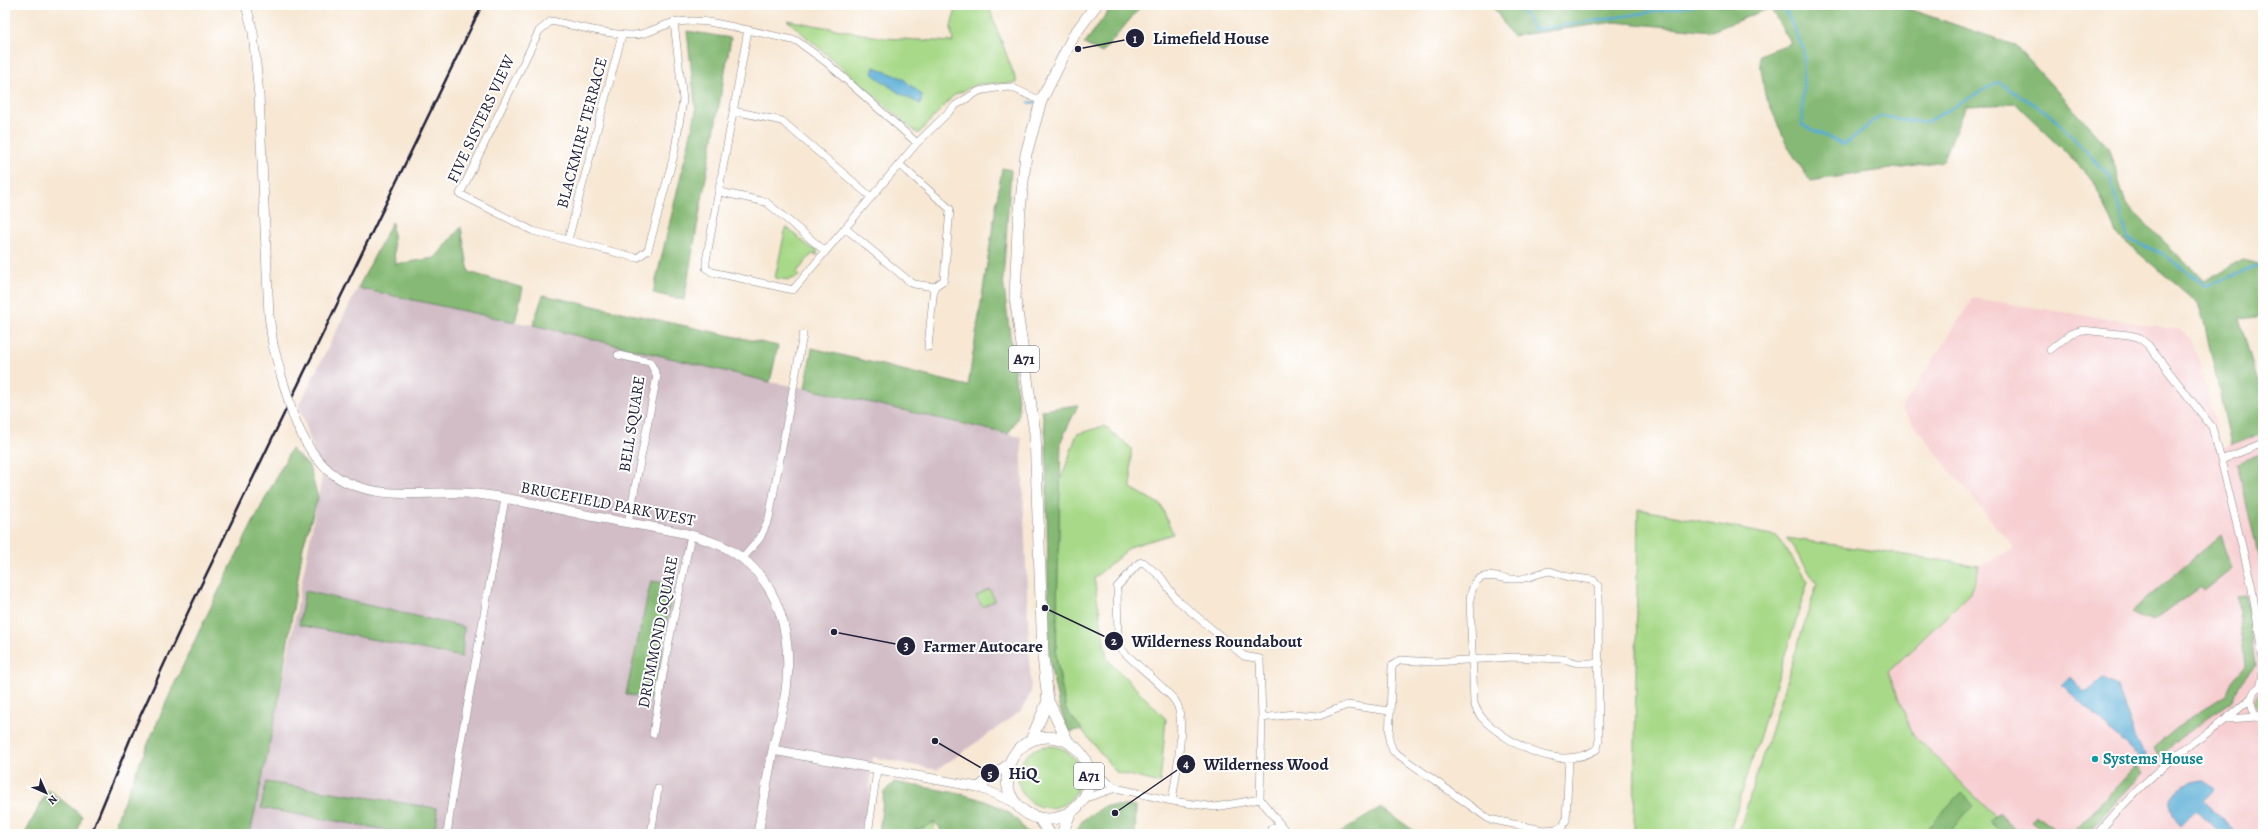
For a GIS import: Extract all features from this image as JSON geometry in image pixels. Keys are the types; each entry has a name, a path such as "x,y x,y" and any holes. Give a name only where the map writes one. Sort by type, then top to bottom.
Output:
{"main road":[{"name":"A71","path":"1068,742 1048,701 1043,656 1035,433 1015,298 1018,229 1026,154 1041,101 1074,35 1096,5"},
{"name":"A71","path":"1031,740 1048,701"},
{"name":"A71","path":"1009,763 1014,754 1031,740 1043,737 1056,737 1068,742 1081,754 1088,768 1089,778 1083,799 1071,811 1061,817 1039,818"},
{"path":"1009,763 1006,776 1008,790 1014,802 1029,815 1039,818 1050,834"},
{"name":"A71","path":"1062,834 1071,811"}],"street":[{"name":"BRUCEFIELD PARK WEST","path":"246,5 252,25 259,96 269,315 273,345 293,415 305,441 322,464 345,481 360,487 387,494 459,492 505,499 691,535 711,540 743,558 771,591 784,620 788,666 786,692 773,750 758,834"},
{"name":"FIVE SISTERS VIEW","path":"674,22 683,100 674,155 648,250 637,258 526,229 460,194 539,31 551,21 622,35 644,35 659,27 674,22 693,20 797,41 826,62 917,143"},
{"path":"748,30 720,192 706,261 706,268 712,272 793,290 917,143 956,105 979,91 1011,87 1041,101"},
{"name":"BLACKMIRE TERRACE","path":"568,240 622,35"},
{"path":"734,111 782,121 871,197"},
{"path":"845,228 914,284 934,287 944,280 950,209 899,164"},
{"path":"720,192 766,202 825,251"},
{"path":"928,347 934,287"},
{"path":"2050,350 2070,334 2082,330 2138,337 2148,345 2212,428 2252,583 2263,660"},
{"path":"743,558 760,538 769,518 803,335"},
{"name":"BELL SQUARE","path":"618,355 650,362 657,376 628,523"},
{"path":"2221,460 2263,443"},
{"path":"447,834 458,757 505,499"},
{"name":"DRUMMOND SQUARE","path":"654,734 667,651 691,535"},
{"path":"1172,800 1179,763 1180,714 1175,701 1121,649 1118,638 1117,586 1139,563 1144,562 1161,577 1176,599 1244,656 1260,660 1262,718 1260,799 1288,834"},
{"path":"1550,571 1568,577 1593,580 1598,586 1600,662 1599,740 1597,749 1589,754 1569,758 1533,753 1487,724 1478,714 1474,703 1470,599 1472,589 1477,580 1496,575 1518,579 1539,572 1550,571"},
{"path":"1569,758 1566,820 1563,826 1557,829 1543,830 1489,819 1393,751 1389,740 1392,666 1400,660 1434,662 1537,657 1563,659 1577,663 1600,662"},
{"path":"2097,834 2152,776 2228,719 2252,697 2262,686 2263,672"},
{"path":"2252,697 2251,708 2260,719"},
{"path":"1262,718 1293,714 1318,716 1347,705 1389,711"},
{"path":"2228,719 2260,719"},
{"path":"773,750 877,770 978,787 1014,802"},
{"path":"978,787 1009,763"},
{"path":"1088,768 1116,788 1172,800 1215,807 1260,799"},
{"path":"868,834 877,770"},
{"path":"1083,799 1116,788"},
{"path":"651,834 658,789"},
{"path":"1271,829 1280,825"}],"shaded area":[{"path":"358,288 533,325 770,382 805,388 1021,437 1031,693 1021,711 937,770 873,757 866,834 249,834 277,712 322,476 299,405"},
{"path":"1973,298 2180,330 2193,341 2222,448 2263,434 2263,834 2013,834 1913,735 1888,672 1971,593 1980,566 2014,549 1901,409"}],"green space":[{"path":"960,5 988,5 1017,83 978,84 954,95 918,134 787,20 884,38 953,42 951,27 956,8"},
{"path":"1113,5 1142,5 1102,53 1084,44"},
{"path":"1492,5 1897,5 2015,45 2108,147 2126,204 2204,281 2242,260 2263,265 2263,316 2239,319 2263,399 2263,433 2231,445 2204,322 2198,303 2116,234 2094,182 2063,149 2016,104 1966,106 1943,161 1810,181 1788,147 1765,95 1759,55 1791,43 1770,8 1712,31 1615,22 1512,36"},
{"path":"687,31 731,38 684,300 653,293 696,112"},
{"path":"1002,168 1011,170 1003,279 1019,409 1017,419 1008,434 805,388 812,348 968,386"},
{"path":"392,222 395,264 435,258 461,227 469,272 523,288 515,322 358,288"},
{"path":"786,227 812,249 817,249 817,255 812,254 797,272 799,276 789,280 775,278"},
{"path":"543,295 778,346 770,382 533,325"},
{"path":"1078,405 1061,441 1056,657 1066,710 1082,729 1069,732 1059,706 1049,659 1046,437 1042,410"},
{"path":"1104,426 1131,448 1131,488 1161,505 1173,534 1132,546 1094,578 1107,659 1166,719 1160,783 1116,772 1066,710 1056,656 1060,482 1077,434"},
{"path":"291,449 309,466 318,498 303,546 278,704 250,834 111,834 151,736 195,639"},
{"path":"2263,453 2263,576 2237,463"},
{"path":"1638,509 1777,536 1808,582 1729,834 1634,834"},
{"path":"2221,535 2232,569 2204,591 2200,587 2153,621 2131,612"},
{"path":"1787,538 1980,566 1971,593 1888,672 1913,735 2013,834 1738,834 1817,584"},
{"path":"651,581 673,584 653,700 626,694"},
{"path":"989,589 995,600 983,607 976,597"},
{"path":"305,591 464,627 462,657 299,625"},
{"path":"2246,595 2255,666 2239,686 2233,700 2194,727 2159,757 2154,747 2187,720 2227,694 2232,681 2245,666 2237,596"},
{"path":"2263,690 2263,717 2256,707 2256,700 2259,693"},
{"path":"1049,746 1061,748 1071,755 1078,765 1080,777 1078,789 1071,799 1061,806 1049,808 1037,806 1027,799 1020,789 1018,777 1020,765 1027,755 1037,748"},
{"path":"2136,766 2143,773 2086,834 2072,834"},
{"path":"266,782 436,808 436,822 434,829 430,834 410,834 261,808"},
{"path":"894,782 955,793 986,802 1012,815 1028,834 941,834 940,828 934,822 915,831 879,833 884,792"},
{"path":"48,789 82,816 77,834 25,834"},
{"path":"1961,792 1974,806 1947,834 1922,834"},
{"path":"1105,806 1136,806 1135,834 1074,834 1083,820"},
{"path":"1381,808 1419,834 1337,834"},
{"path":"1999,812 2020,834 2003,834 1990,822"},
{"path":"2037,815 2060,834 2047,834 2032,821"},
{"path":"934,822 935,834 895,834"}],"water":[{"path":"874,67 902,78 922,95 920,104 899,93 872,74"},
{"path":"2070,677 2083,691 2087,692 2103,679 2117,686 2137,741 2146,756 2142,761 2062,685"},
{"path":"2204,780 2216,789 2204,801 2238,834 2221,834 2196,810 2181,825 2174,817 2171,809 2173,795 2178,789 2185,785"}],"waterway":[{"path":"1519,5 1534,30 1696,5"},
{"path":"1783,5 1804,50 1802,125 1844,145 1880,116 1925,123 1998,82 2051,115 2109,175 2128,239 2163,254 2206,286 2258,266 2263,268"},
{"path":"1029,103 1036,102"}],"railway":[{"path":"91,834 136,725 189,610 482,5"}],"place":[{"name":"Limefield House","path":"1078,49"},
{"name":"Wilderness Roundabout","path":"1045,608"},
{"name":"Farmer Autocare","path":"834,632"},
{"name":"HiQ","path":"935,741"},
{"name":"Systems House","path":"2095,759"},
{"name":"Wilderness Wood","path":"1115,813"}]}
